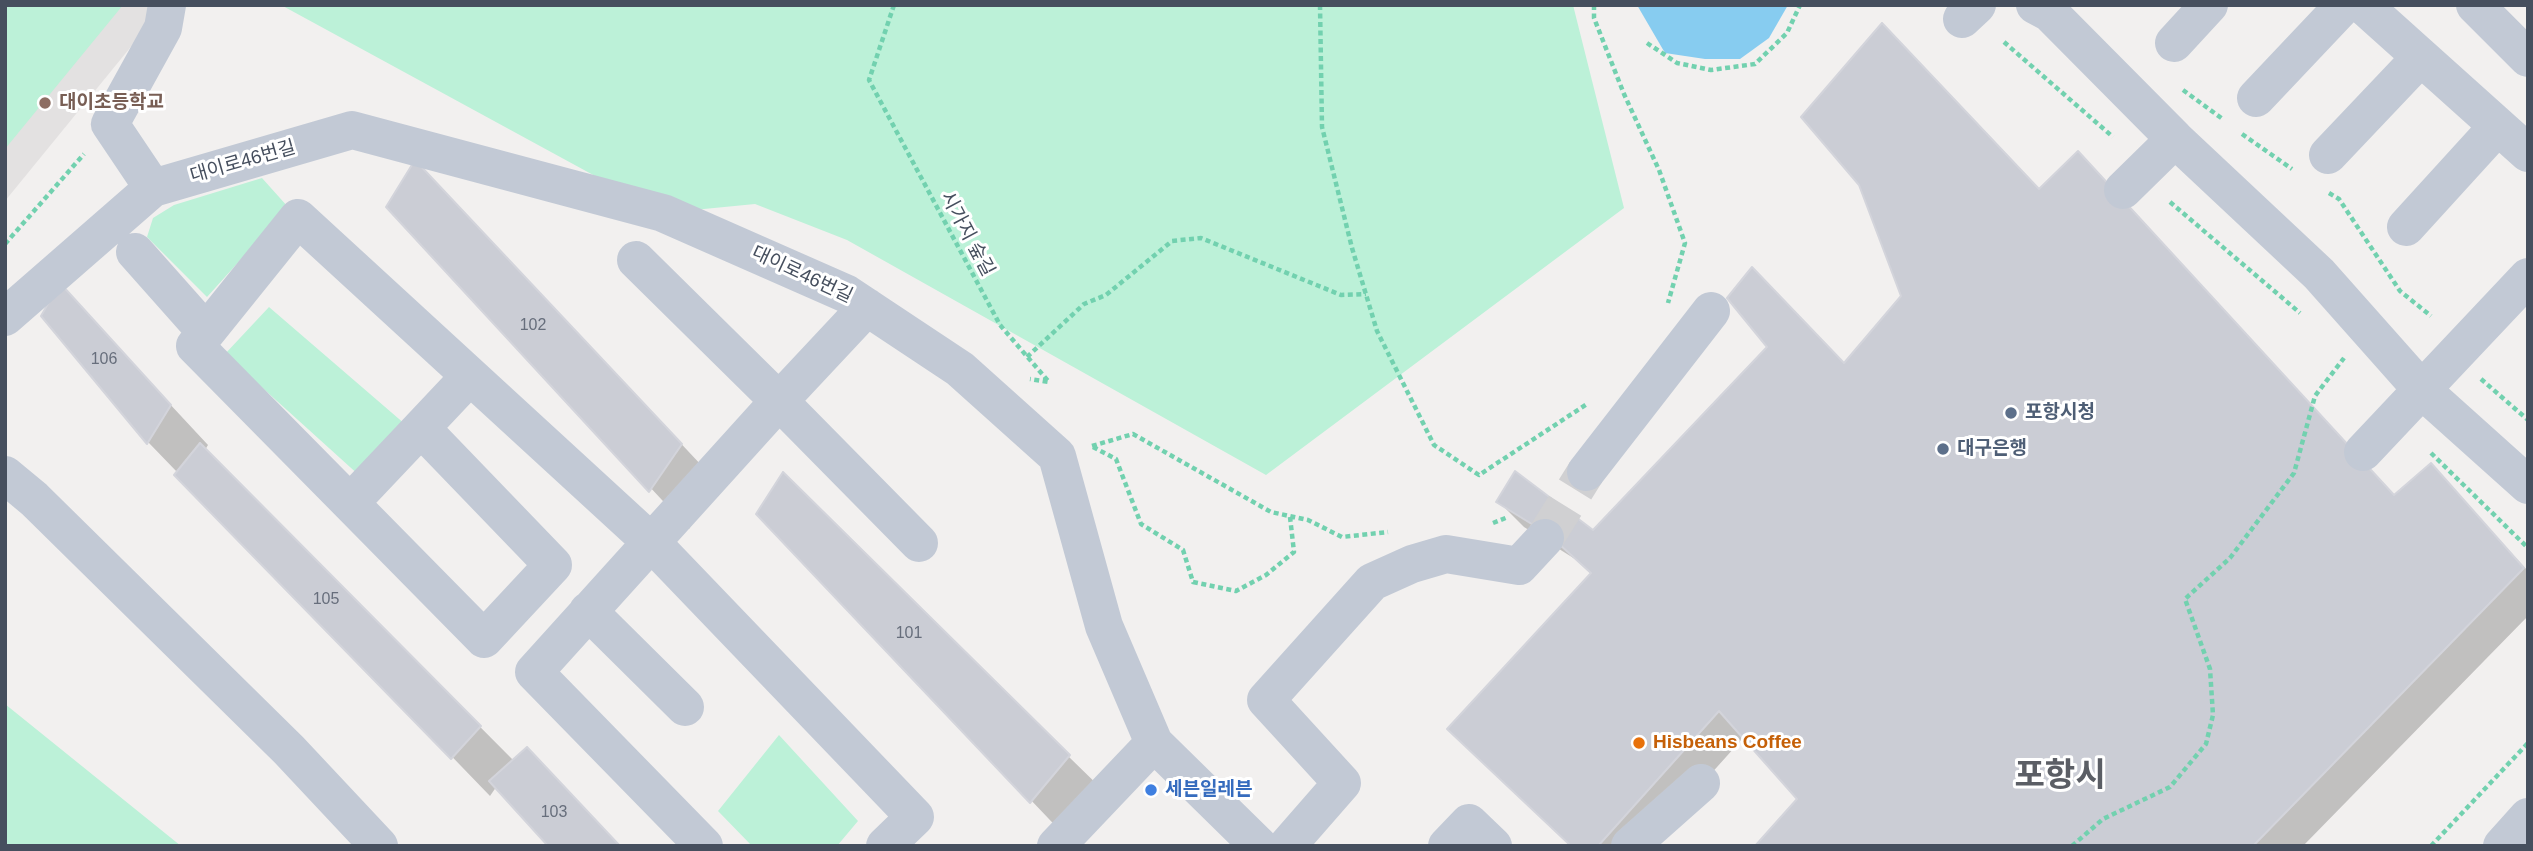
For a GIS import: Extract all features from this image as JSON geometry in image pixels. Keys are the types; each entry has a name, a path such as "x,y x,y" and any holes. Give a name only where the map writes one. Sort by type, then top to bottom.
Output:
{"street":[{"path":"5,317 153,188 110,124 163,28 167,5"},
{"path":"2174,43 2209,5"},
{"path":"2256,98 2344,5"},
{"path":"2363,5 2528,153"},
{"path":"2475,5 2528,58"},
{"path":"2048,8 2175,139 2319,274 2422,390 2528,485"},
{"path":"2314,171 2421,57"},
{"path":"2406,227 2498,126"},
{"name":"대이로46번길","path":"153,188 352,130 663,213 847,294 960,369 1074,451"},
{"path":"2123,190 2175,139"},
{"path":"421,428 553,565 484,639 195,346 298,218 651,542 915,817 885,846"},
{"path":"135,253 206,332"},
{"path":"636,260 919,543"},
{"path":"2363,452 2528,276"},
{"path":"704,846 534,672 867,307"},
{"path":"1586,472 1711,311"},
{"path":"350,503 470,376"},
{"path":"1074,451 1104,626 1154,743 1259,846"},
{"path":"5,475 34,499 289,750 379,846"},
{"path":"1287,846 1342,783 1266,700 1372,582 1412,564 1446,554 1519,566 1545,538"},
{"path":"588,611 685,707"},
{"path":"1056,846 1154,743"},
{"path":"1630,846 1701,783"},
{"path":"2502,846 2528,817"},
{"path":"1447,846 1469,823 1493,846"}],"path":[{"name":"시가지 숲길","path":"894,5 869,80 1000,325 1049,382 1023,378"},
{"path":"1320,5 1322,128 1377,331 1434,444 1479,475 1596,399"},
{"path":"1594,5 1594,18 1624,94 1659,170 1685,243 1667,304"},
{"path":"1647,43 1677,63 1711,69 1755,64 1787,33 1800,5"},
{"path":"2004,42 2113,137"},
{"path":"2176,85 2314,171 2339,199 2400,291 2431,316"},
{"path":"5,244 110,124"},
{"path":"2170,202 2309,321"},
{"path":"1027,357 1084,304 1106,295 1172,241 1201,238 1341,295 1366,294"},
{"path":"2072,846 2103,819 2170,787 2206,744 2213,715 2210,669 2185,599 2230,558 2294,473 2315,396 2347,354"},
{"path":"2480,378 2528,420"},
{"path":"1582,414 1587,404"},
{"path":"1074,451 1132,434 1271,512 1308,520 1342,537 1395,531"},
{"path":"1074,451 1116,459 1141,524 1183,550 1193,582 1236,592 1266,575 1294,552 1290,517"},
{"path":"2430,452 2528,548"},
{"path":"1485,527 1508,517"},
{"path":"2431,846 2528,743"}],"shaded area":[{"name":"대이초등학교","path":"5,5 165,5 5,201"}],"green space":[{"path":"5,5 123,5 5,149"},
{"path":"281,5 1573,5 1624,208 1266,475 847,240 755,204 663,213"},
{"path":"262,178 288,207 207,297 147,237 153,218 174,205"},
{"path":"269,307 406,425 361,477 225,354"},
{"path":"5,704 181,846 5,846"},
{"path":"779,735 858,821 837,846 752,846 718,811"}],"water":[{"path":"1637,5 1788,5 1769,38 1740,59 1705,59 1665,53"}],"building":[{"name":"포항시청","path":"1882,23 2039,189 2078,151 2394,495 2431,463 2524,568 2253,846 1755,846 1797,799 1719,711 1598,846 1571,846 1447,729 1591,573 1548,534 1496,502 1515,471 1593,530 1767,347 1727,298 1752,267 1844,363 1901,296 1859,185 1801,117"},
{"path":"415,160 682,444 649,492 386,207"},
{"path":"60,283 171,405 147,444 41,316"},
{"path":"200,443 481,726 451,759 174,475"},
{"path":"783,472 1070,755 1030,803 756,514"},
{"path":"527,747 620,846 548,846 489,781"}],"tunnel":[{"path":"1545,538 1586,472"}],"place":[{"name":"대이초등학교","path":"45,103"},
{"name":"포항시청","path":"2011,413"},
{"name":"대구은행","path":"1943,449"},
{"name":"Hisbeans Coffee","path":"1639,743"},
{"name":"세븐일레븐","path":"1151,790"}],"district":[{"name":"포항시","path":"2060,777"}]}
